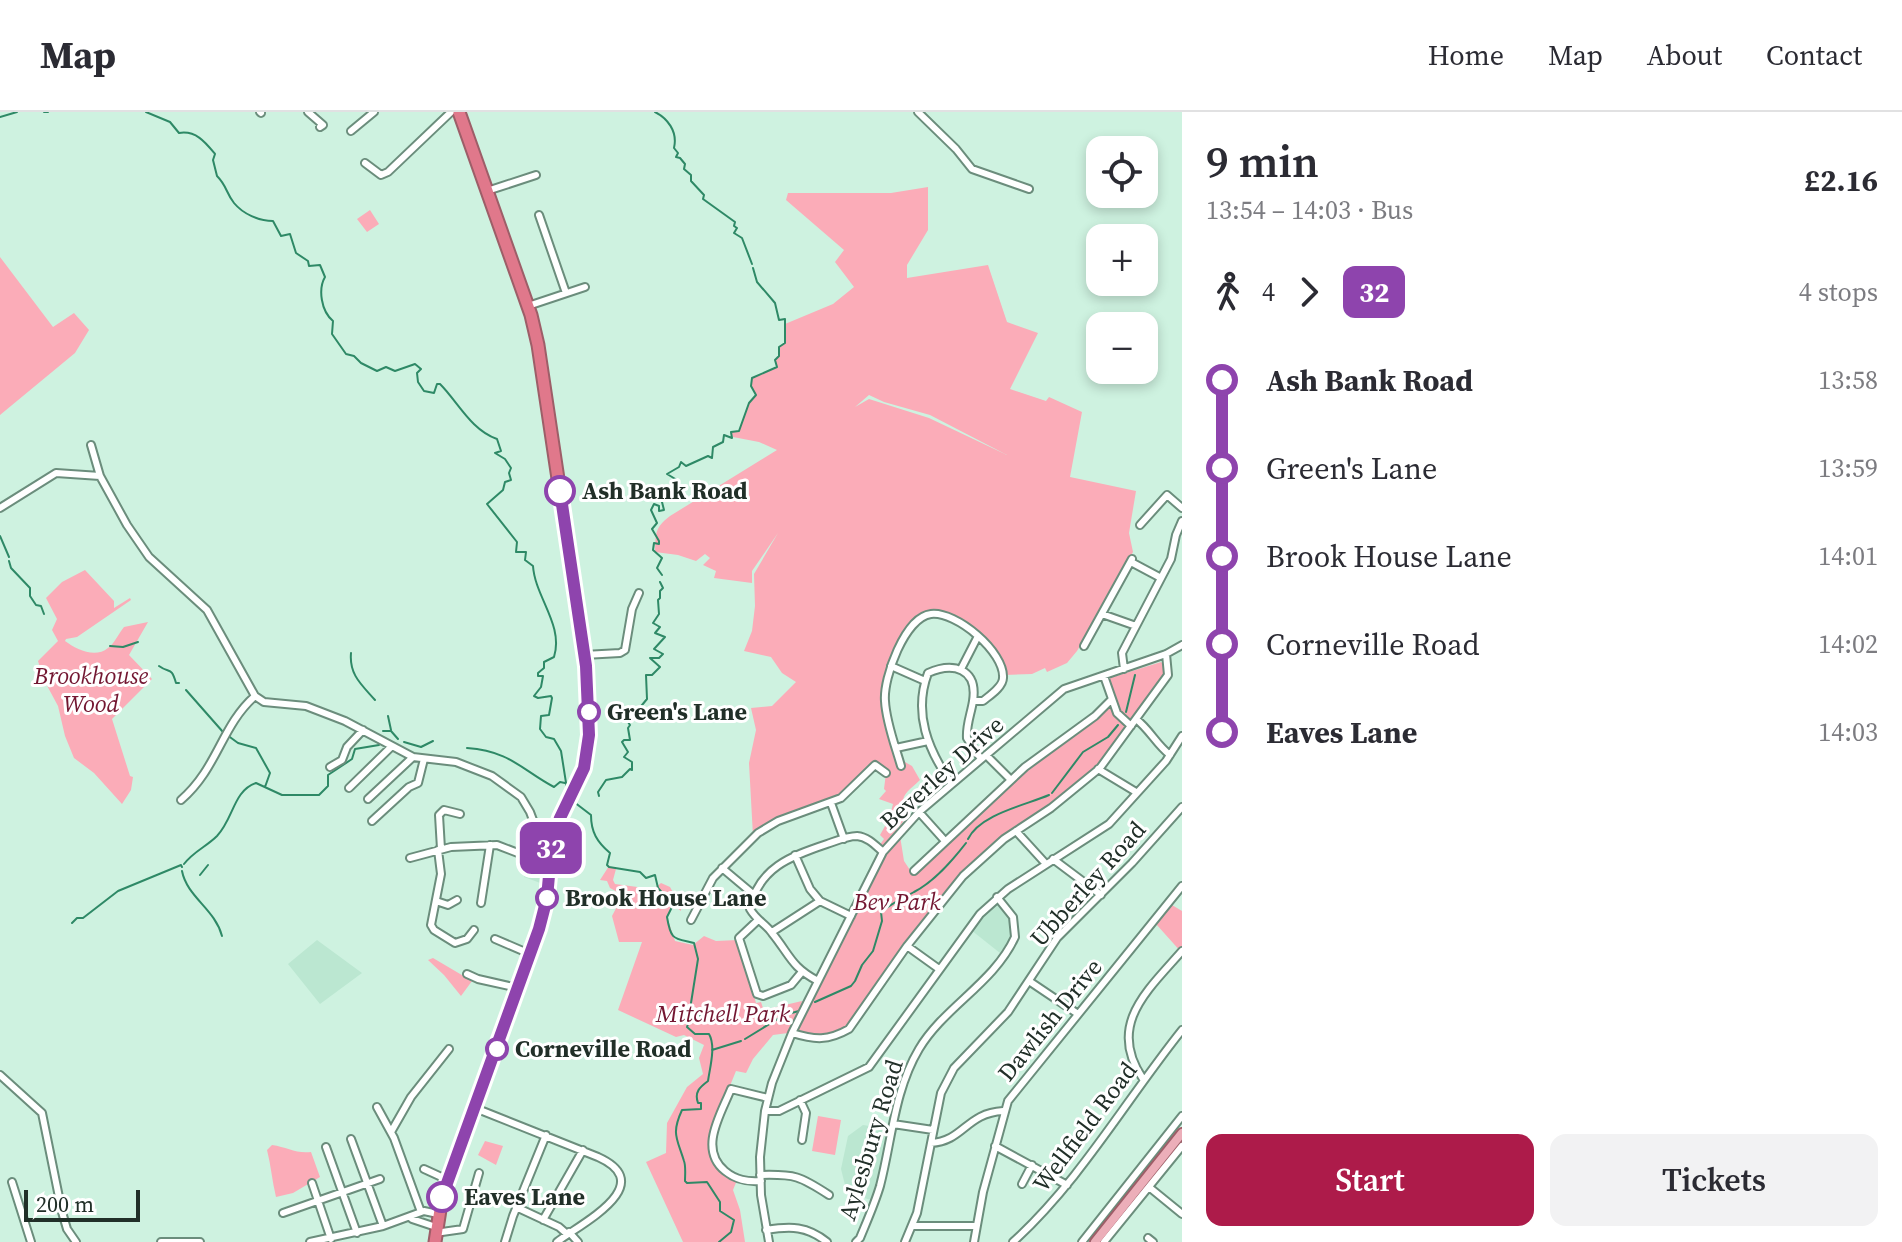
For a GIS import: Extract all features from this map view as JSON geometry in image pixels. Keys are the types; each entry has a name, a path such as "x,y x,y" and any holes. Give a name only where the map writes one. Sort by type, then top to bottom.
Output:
{"highway":[{"path":"435,1234 448,1180 519,988 547,898 552,842 587,759 589,712 584,655 538,345 459,112"}],"main road":[{"path":"1095,1242 1176,1154 1182,1133"}],"street":[{"path":"308,112 323,125 320,127"},
{"path":"351,131 374,112"},
{"path":"365,163 381,175 388,172 451,112"},
{"path":"918,112 972,169 1029,189"},
{"path":"487,191 536,175"},
{"path":"539,215 566,293"},
{"path":"527,306 585,287"},
{"path":"91,445 100,476 127,525 149,557 207,610 255,696 264,702 306,706 363,730 413,757 466,765 503,782 521,797 539,836 552,842"},
{"path":"0,508 56,473 100,476"},
{"path":"1140,525 1167,495 1182,508"},
{"path":"1124,669 1122,653 1171,559 1182,521"},
{"path":"1084,646 1132,561 1161,578"},
{"path":"584,655 625,650 632,609 639,593"},
{"path":"1102,614 1136,626"},
{"path":"901,766 884,696 891,666 910,625 923,616 942,615 978,636 994,653 1002,683 983,701 973,701"},
{"path":"961,669 978,636"},
{"name":"Beverley Drive","path":"769,1242 760,1178 768,1098 792,1033 883,852 919,812 951,783 1064,689 1166,654 1182,645"},
{"path":"792,1033 814,1040 827,1039 849,1029 907,946 963,876 1098,769 1168,675 1166,654"},
{"path":"891,666 925,681"},
{"path":"951,783 934,759 920,709 928,673 950,666 968,675 973,689 967,738 983,757 1011,780"},
{"path":"1104,676 1117,713 1131,726"},
{"path":"181,800 199,785 242,708 255,696"},
{"path":"914,871 1011,780 1111,700"},
{"path":"1099,712 1117,713"},
{"path":"1136,719 1149,730 1159,746 1182,752"},
{"path":"330,767 342,760 347,747 363,730"},
{"path":"765,1111 779,1111 869,1067 980,914 997,897 1109,824 1182,736"},
{"path":"896,748 928,741"},
{"path":"349,788 391,747"},
{"path":"368,799 413,757"},
{"path":"372,821 409,787 418,783 424,759"},
{"path":"691,920 713,878 767,827 841,798 875,765 886,773"},
{"path":"1098,769 1136,792"},
{"path":"831,803 844,839"},
{"name":"Ubberley Road","path":"905,1242 913,1226 941,1093 954,1068 1008,1012 1057,938 1182,807"},
{"path":"460,814 444,810 439,815 441,874 431,925 455,943 467,939 474,930"},
{"path":"919,812 945,841"},
{"path":"1016,831 1046,864"},
{"path":"818,981 801,973 772,932 757,921 750,909 753,894 782,860 844,839 854,836 867,838 883,852"},
{"path":"481,903 490,845"},
{"path":"414,858 439,849 490,845 549,865"},
{"path":"795,855 810,889 820,901 851,916"},
{"path":"1053,859 1101,895"},
{"path":"722,868 753,894"},
{"name":"Dawlish Drive","path":"974,1242 1003,1111 1008,1101 1182,886"},
{"name":"Aylesbury Road","path":"856,1242 880,1188 909,1068 925,1039 992,970 1015,937 1013,917 997,897"},
{"path":"436,901 448,905 456,903"},
{"path":"772,932 820,901"},
{"path":"757,921 739,938 757,994 763,996 791,985 801,973"},
{"path":"495,939 530,954"},
{"path":"907,946 939,969"},
{"path":"1143,1079 1129,1052 1127,1038 1132,1015 1143,997 1182,951"},
{"path":"467,974 519,988"},
{"path":"1029,981 1078,1014"},
{"name":"Wellfield Road","path":"1013,1242 1053,1203 1182,1030"},
{"path":"391,1132 411,1097 449,1049"},
{"path":"0,1075 42,1113 62,1212 67,1229 76,1242"},
{"path":"768,1098 731,1089 712,1136 713,1155 723,1170 740,1180 801,1177 829,1195"},
{"path":"800,1100 806,1113 802,1140"},
{"path":"377,1107 391,1132 421,1212"},
{"path":"475,1108 583,1150 613,1166 620,1187 614,1200 557,1242"},
{"path":"931,1143 947,1142 985,1112 1003,1111"},
{"path":"1082,1242 1182,1116"},
{"path":"893,1124 933,1130"},
{"path":"505,1242 546,1135"},
{"path":"351,1139 383,1226"},
{"path":"995,1146 1067,1185"},
{"path":"1176,1154 1182,1146"},
{"path":"326,1147 357,1233"},
{"path":"543,1220 583,1150"},
{"path":"1022,1184 1032,1165"},
{"path":"424,1169 448,1180"},
{"path":"408,1218 422,1220 435,1234 463,1229 479,1173"},
{"path":"1135,1176 1182,1214"},
{"path":"283,1213 380,1179"},
{"path":"12,1182 31,1242"},
{"path":"312,1183 331,1239"},
{"path":"1104,1242 1146,1185"},
{"path":"516,1207 568,1233 578,1242"},
{"path":"310,1242 383,1226 421,1212 438,1214"},
{"path":"913,1226 976,1226"},
{"name":"Aylesbury Road","path":"766,1230 803,1228 814,1231 827,1242"},
{"path":"161,1242 200,1242"}],"shaded area":[{"path":"530,863 542,868 543,884 524,877"},
{"path":"996,902 1009,917 1012,936 1000,953 971,930"},
{"path":"317,940 362,973 320,1004 288,964"},
{"path":"863,1125 889,1129 879,1182 871,1200 846,1189 841,1169 848,1136"}],"green space":[{"path":"928,187 928,230 907,265 907,278 988,265 1007,322 1038,333 1010,389 1046,401 1049,397 1082,412 1070,477 1136,491 1129,533 1133,552 1077,651 1067,663 1047,672 1045,668 1032,674 1005,675 997,652 985,638 943,614 925,613 909,626 890,662 882,704 896,757 912,766 920,780 904,796 907,817 882,847 879,846 884,839 880,835 893,804 879,799 886,791 886,773 875,764 868,765 839,796 753,836 749,763 756,730 751,708 772,706 796,682 782,673 771,657 744,651 752,631 754,574 778,533 752,571 752,583 714,578 716,571 703,565 710,558 705,554 696,561 655,552 656,536 658,528 670,516 777,450 759,442 733,437 731,432 739,431 749,403 756,395 751,386 752,378 777,367 775,360 779,356 779,347 785,343 785,324 833,304 854,287 835,262 844,250 786,200 788,193 891,193","holes":["869,395 930,415 1007,455 929,418 869,399 855,407"]},
{"path":"370,210 379,224 367,232 357,219"},
{"path":"0,257 53,327 74,313 89,330 75,353 0,415"},
{"name":"Brookhouse Wood","path":"85,570 114,601 114,608 131,600 77,637 65,641 80,650 97,653 110,646 124,627 148,622 129,655 152,679 112,719 130,776 133,777 131,790 122,804 94,773 74,758 58,706 38,661 58,641 52,630 57,619 46,598 62,582"},
{"name":"Bev Park","path":"1161,662 1166,667 1164,677 1106,757 1044,811 1002,836 963,873 853,1022 826,1036 796,1031 885,853 900,836 904,861 912,873 1017,776 1113,700 1108,682 1110,678"},
{"name":"Mitchell Park","path":"609,866 616,869 615,884 645,888 649,893 661,883 670,887 681,907 681,911 673,905 667,917 675,941 693,945 704,936 716,941 738,940 756,1003 761,1002 765,1014 773,1011 772,1008 802,1001 800,1013 788,1033 773,1035 753,1059 746,1073 736,1071 712,1130 712,1153 737,1180 733,1190 745,1242 683,1242 646,1162 666,1153 667,1123 687,1087 703,1074 699,1058 704,1045 684,1035 676,1037 618,1010 642,942 619,942 612,916 623,895 610,888 607,881 600,880"},
{"path":"1172,905 1182,911 1182,953 1156,924"},
{"path":"433,958 472,981 461,996 428,960"},
{"path":"818,1116 841,1120 835,1155 812,1151"},
{"path":"485,1141 503,1146 496,1165 478,1155"},
{"path":"272,1145 311,1152 320,1177 293,1193 276,1197 267,1150"}],"waterway":[{"path":"0,117 17,112"},
{"path":"146,112 170,122 179,133 191,133 204,142 215,154 213,160 217,176 238,207 252,216 273,221 281,236 290,234 296,253 308,261 309,266 320,265 325,277 323,306 333,321 332,334 346,354 377,371 386,367 395,371 415,364 421,369 417,373 418,382 424,391 434,393 437,384 440,384 472,422 497,439 501,451 495,453 505,459 511,468 511,480 505,482 503,490 487,504 517,542 516,552 526,552 525,560 533,566 552,622 556,645 554,657 544,662 544,668 538,673 538,676 543,676 541,687 534,696 552,698 549,715 541,716 540,729 546,737 554,739 561,751 567,789"},
{"path":"655,112 670,126 674,148 678,153 676,157 685,164 684,169 704,195 703,199 735,222 737,228 734,233 742,238 752,264"},
{"path":"662,575 657,568 662,558 653,550 654,543 659,544 659,541 652,529 657,523 651,510 654,504 659,506 659,511 664,510 661,498 666,498 677,480 667,474 679,467 681,462 686,466 708,456 712,458 713,447 723,442 724,435 732,438 731,432 739,431 749,403 756,395 751,386 752,378 777,367 775,360 779,356 779,347 785,343 785,319 779,320 775,303 757,282 753,268"},
{"path":"0,536 9,557"},
{"path":"9,561 11,568 30,588 30,596 36,605 41,606 44,614"},
{"path":"599,796 598,792 606,780 622,777 632,770 632,762 624,757 628,752 622,742 630,740 628,722 647,699 646,675 652,675 660,667 650,658 659,658 663,654 654,649 665,637 655,633 660,627 653,623 659,614 658,600 663,588 660,582"},
{"path":"110,646 123,647 138,642"},
{"path":"351,653 354,674 375,700"},
{"path":"159,666 171,672 176,683 179,683"},
{"path":"1126,712 1135,675"},
{"path":"186,690 223,732 238,743 256,748 270,773 265,787"},
{"path":"388,716 391,730"},
{"path":"1052,793 1083,752 1108,737 1118,725"},
{"path":"383,731 391,731 398,739"},
{"path":"404,742 421,747 433,741"},
{"path":"184,864 223,829 238,799 248,787 256,783 282,795 319,795 328,786 328,775 352,759 355,749 379,745"},
{"path":"467,748 505,757 554,787 560,782 565,783"},
{"path":"968,839 982,823 1004,811 1049,795"},
{"path":"574,802 591,815 596,836 610,853 607,865 640,872 646,878 655,875 658,888 673,905 667,917 672,934 694,943 698,959 691,1009 700,1015 700,1019 687,1027 695,1034 709,1034 712,1057 708,1081 697,1093 701,1109 682,1110 676,1136 685,1163 685,1181 707,1182 720,1202 720,1211 734,1220 731,1232 719,1242"},
{"path":"815,1002 851,986 873,951 882,921 881,912 929,882 966,843"},
{"path":"200,875 208,865"},
{"path":"72,923 118,891 182,867"},
{"path":"182,871 189,888 214,918 222,936"},
{"path":"745,1039 784,1015 799,1011"},
{"path":"712,1050 741,1041"}],"bus line":[{"name":"32","path":"442,1197 539,929 547,898 550,854 556,829 581,776 589,748 588,682 560,491"}],"place":[{"name":"Ash Bank Road","path":"560,491"},
{"name":"Green's Lane","path":"589,712"},
{"name":"Brook House Lane","path":"547,898"},
{"name":"Corneville Road","path":"497,1049"},
{"name":"Eaves Lane","path":"442,1197"}]}
